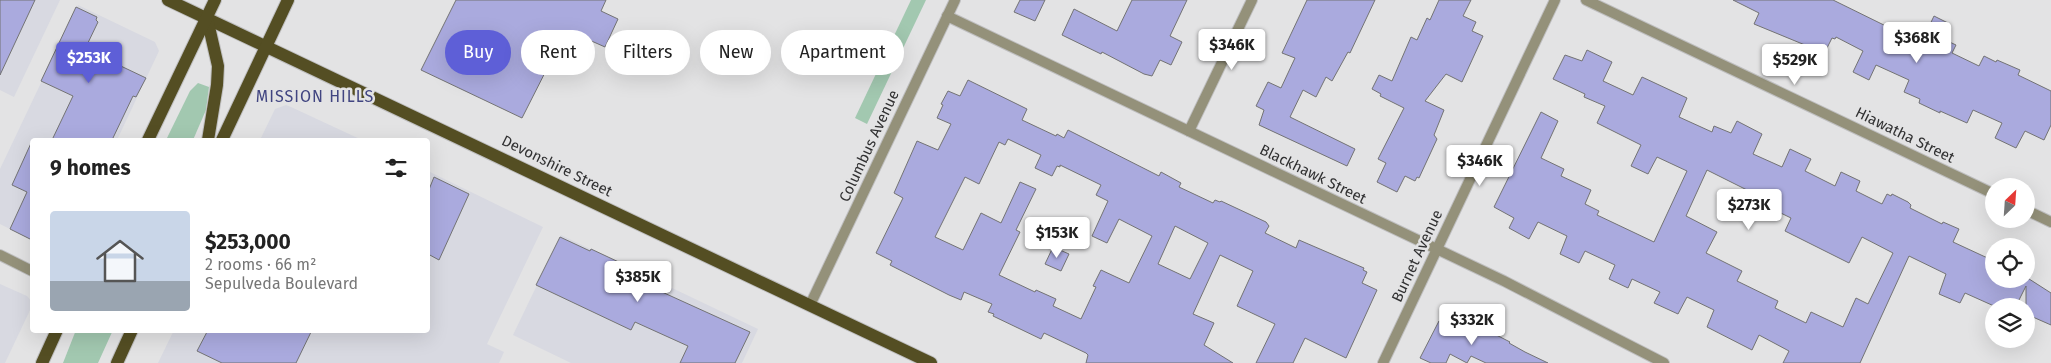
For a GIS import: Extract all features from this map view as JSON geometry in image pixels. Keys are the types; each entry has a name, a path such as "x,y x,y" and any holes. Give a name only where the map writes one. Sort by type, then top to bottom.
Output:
{"main road":[{"name":"Devonshire Street","path":"168,0 931,363"},
{"path":"149,138 215,0"},
{"path":"223,138 288,0"},
{"path":"207,18 218,66 217,85 208,138"},
{"path":"42,363 56,333"},
{"path":"117,363 131,333"}],"street":[{"name":"Columbus Avenue","path":"810,305 954,0"},
{"path":"1189,131 1252,0"},
{"name":"Burnet Avenue","path":"1383,363 1555,0"},
{"name":"Hiawatha Street","path":"1586,0 1985,190"},
{"name":"Blackhawk Street","path":"947,16 1504,281 1664,363"},
{"path":"2035,214 2051,222"},
{"path":"0,255 30,270"}],"shaded area":[{"path":"0,0 60,0 14,97 0,90"},
{"path":"78,5 155,42 159,51 118,138 30,138 30,239 0,224 0,169"},
{"path":"286,105 358,138 261,138 275,109"},
{"path":"430,172 543,227 487,344 504,352 499,363 158,363 173,333 430,333"},
{"path":"561,235 758,329 742,363 571,363 513,335"},
{"path":"0,284 27,296 30,300 30,310 5,363 0,363"}],"green space":[{"path":"911,0 926,0 904,46 904,30 897,30"},
{"path":"875,75 890,75 867,124 855,118"},
{"path":"198,83 209,87 206,110 194,138 167,138 190,91"},
{"path":"75,333 112,333 98,363 63,363"}],"building":[{"path":"0,0 35,0 0,75"},
{"path":"456,0 606,0 601,11 618,19 613,30 605,30 605,47 595,43 595,30 521,30 521,75 544,75 522,118 421,70"},
{"path":"1020,0 1045,0 1035,21 1014,12"},
{"path":"1132,0 1187,0 1170,36 1182,42 1171,65 1160,60 1152,76 1062,35 1074,9 1117,31"},
{"path":"1307,0 1375,0 1350,53 1348,52 1332,81 1326,77 1316,97 1303,90 1290,117 1355,149 1347,166 1259,125 1264,110 1256,106 1268,82 1281,88 1295,58 1282,53"},
{"path":"1439,0 1471,0 1463,16 1476,22 1472,31 1483,36 1462,82 1446,74 1425,101 1444,110 1434,135 1437,139 1419,178 1417,177 1415,181 1405,176 1397,192 1377,182 1386,163 1378,159 1404,108 1380,96 1381,94 1372,89 1379,75 1392,81 1411,37 1417,40 1427,18 1430,20"},
{"path":"1733,0 1833,0 1894,30 1896,26 1923,39 1934,16 1948,23 1941,38 1956,45 1952,53 1979,66 1984,56 1996,62 1997,60 2020,70 2018,75 2051,91 2051,125 2044,140 2025,131 2016,148 1995,138 2002,123 1973,110 1967,123 1940,111 1940,113 1919,103 1920,99 1904,92 1909,80 1876,65 1869,80 1853,72 1863,51 1836,37 1835,39 1832,38 1822,58 1803,49 1805,45 1754,24 1759,13"},
{"path":"76,7 97,17 96,20 98,22 85,49 146,78 136,97 133,96 113,138 53,138 73,96 41,81"},
{"path":"1587,50 1612,62 1603,81 1633,95 1642,77 1687,98 1679,117 1712,132 1714,126 1731,133 1737,121 1762,134 1753,154 1782,167 1790,149 1811,159 1805,171 1835,186 1841,172 1860,181 1856,191 1882,204 1887,194 1891,196 1892,194 1908,202 1911,205 1910,208 1942,224 1943,222 1959,229 1953,242 1985,257 1985,288 2025,288 2020,298 1985,298 1985,302 1965,293 1960,303 1939,294 1946,274 1909,256 1860,363 1783,363 1789,351 1759,335 1752,350 1707,327 1714,310 1687,297 1678,314 1654,303 1660,292 1632,279 1628,288 1609,279 1615,265 1585,251 1579,263 1560,254 1567,236 1538,222 1529,239 1509,228 1514,218 1494,207 1541,112 1558,121 1541,158 1564,169 1561,176 1591,190 1585,204 1599,211 1597,215 1654,242 1687,171 1657,157 1648,174 1631,166 1641,145 1597,123 1605,106 1584,97 1585,94 1553,79 1565,55 1582,61","holes":["1707,170 1759,196 1756,201 1791,218 1785,231 1849,263 1862,237 1893,253 1868,304 1856,298 1843,327 1811,312 1806,323 1775,308 1778,301 1737,281 1742,271 1706,253 1717,232 1686,216"]},
{"path":"968,80 1027,109 1022,120 1064,138 1068,130 1159,176 1161,172 1181,183 1179,187 1213,203 1215,200 1221,201 1266,222 1269,226 1265,233 1296,248 1299,240 1364,268 1363,270 1367,272 1362,283 1377,290 1346,358 1305,338 1293,363 1256,363 1275,324 1237,306 1253,271 1220,255 1193,314 1214,323 1204,345 1233,363 1086,363 1088,355 1086,353 1044,333 1041,339 993,316 994,314 988,312 992,304 964,292 961,300 890,265 892,261 876,253 903,198 894,193 917,141 938,150 951,124 937,118 943,105 941,104 948,91 960,96","holes":["1008,139 1041,155 1035,168 1052,176 1057,166 1060,167 1060,165 1101,185 1096,195 1108,201 1092,236 1107,243 1119,219 1152,236 1129,283 1101,270 1093,286 1096,287 1081,319 1053,306 1056,299 1036,290 1035,292 999,275 1020,232 1016,230 1036,189 1020,182 1001,223 981,213 963,250 935,237 965,177 979,184 999,142 1005,145","1175,226 1208,243 1190,279 1158,264"]},
{"path":"30,145 30,239 10,229 27,192 12,185"},
{"path":"434,177 469,194 439,260 430,255 430,187"},
{"path":"560,237 590,251 591,249 655,279 651,287 750,332 735,363 680,363 688,346 635,322 631,330 536,285"},
{"path":"1053,247 1069,254 1061,271 1045,264"},
{"path":"2035,283 2051,293 2051,325 2035,318 2035,298 2026,298 2026,288 2035,288"},
{"path":"1461,317 1548,363 1486,363 1471,356 1467,363 1450,354 1446,363 1431,363 1420,358 1439,321 1456,327"},
{"path":"206,333 311,333 296,363 222,363 197,351"}],"district":[{"name":"MISSION HILLS","path":"315,96"}]}
